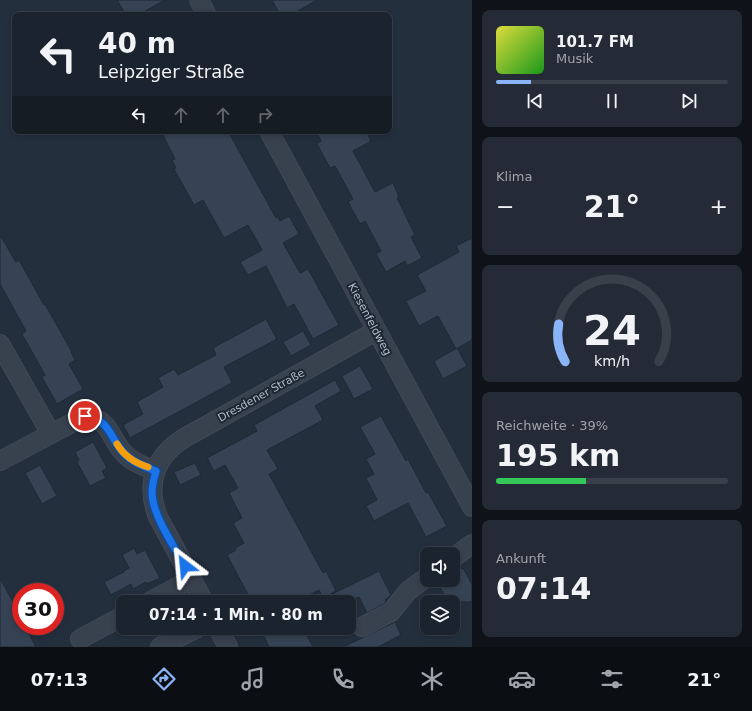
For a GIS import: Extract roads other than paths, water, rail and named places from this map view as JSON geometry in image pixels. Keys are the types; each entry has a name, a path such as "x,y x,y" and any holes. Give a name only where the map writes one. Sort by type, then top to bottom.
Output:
{"street":[{"path":"199,0 205,12"},
{"name":"Kiesenfeldweg","path":"271,134 472,507"},
{"name":"Dresdener Straße","path":"200,595 158,517 154,505 152,487 156,471 167,451 175,443 376,331"},
{"path":"0,344 51,434"},
{"path":"0,461 85,416 96,418 107,426 119,448 127,457 138,464 156,471"},
{"path":"460,553 472,544"},
{"path":"162,595 192,579"},
{"path":"362,627 391,612 408,591 420,582"},
{"path":"80,639 116,620"},
{"path":"160,647 183,635"},
{"path":"222,635 228,647"}]}
